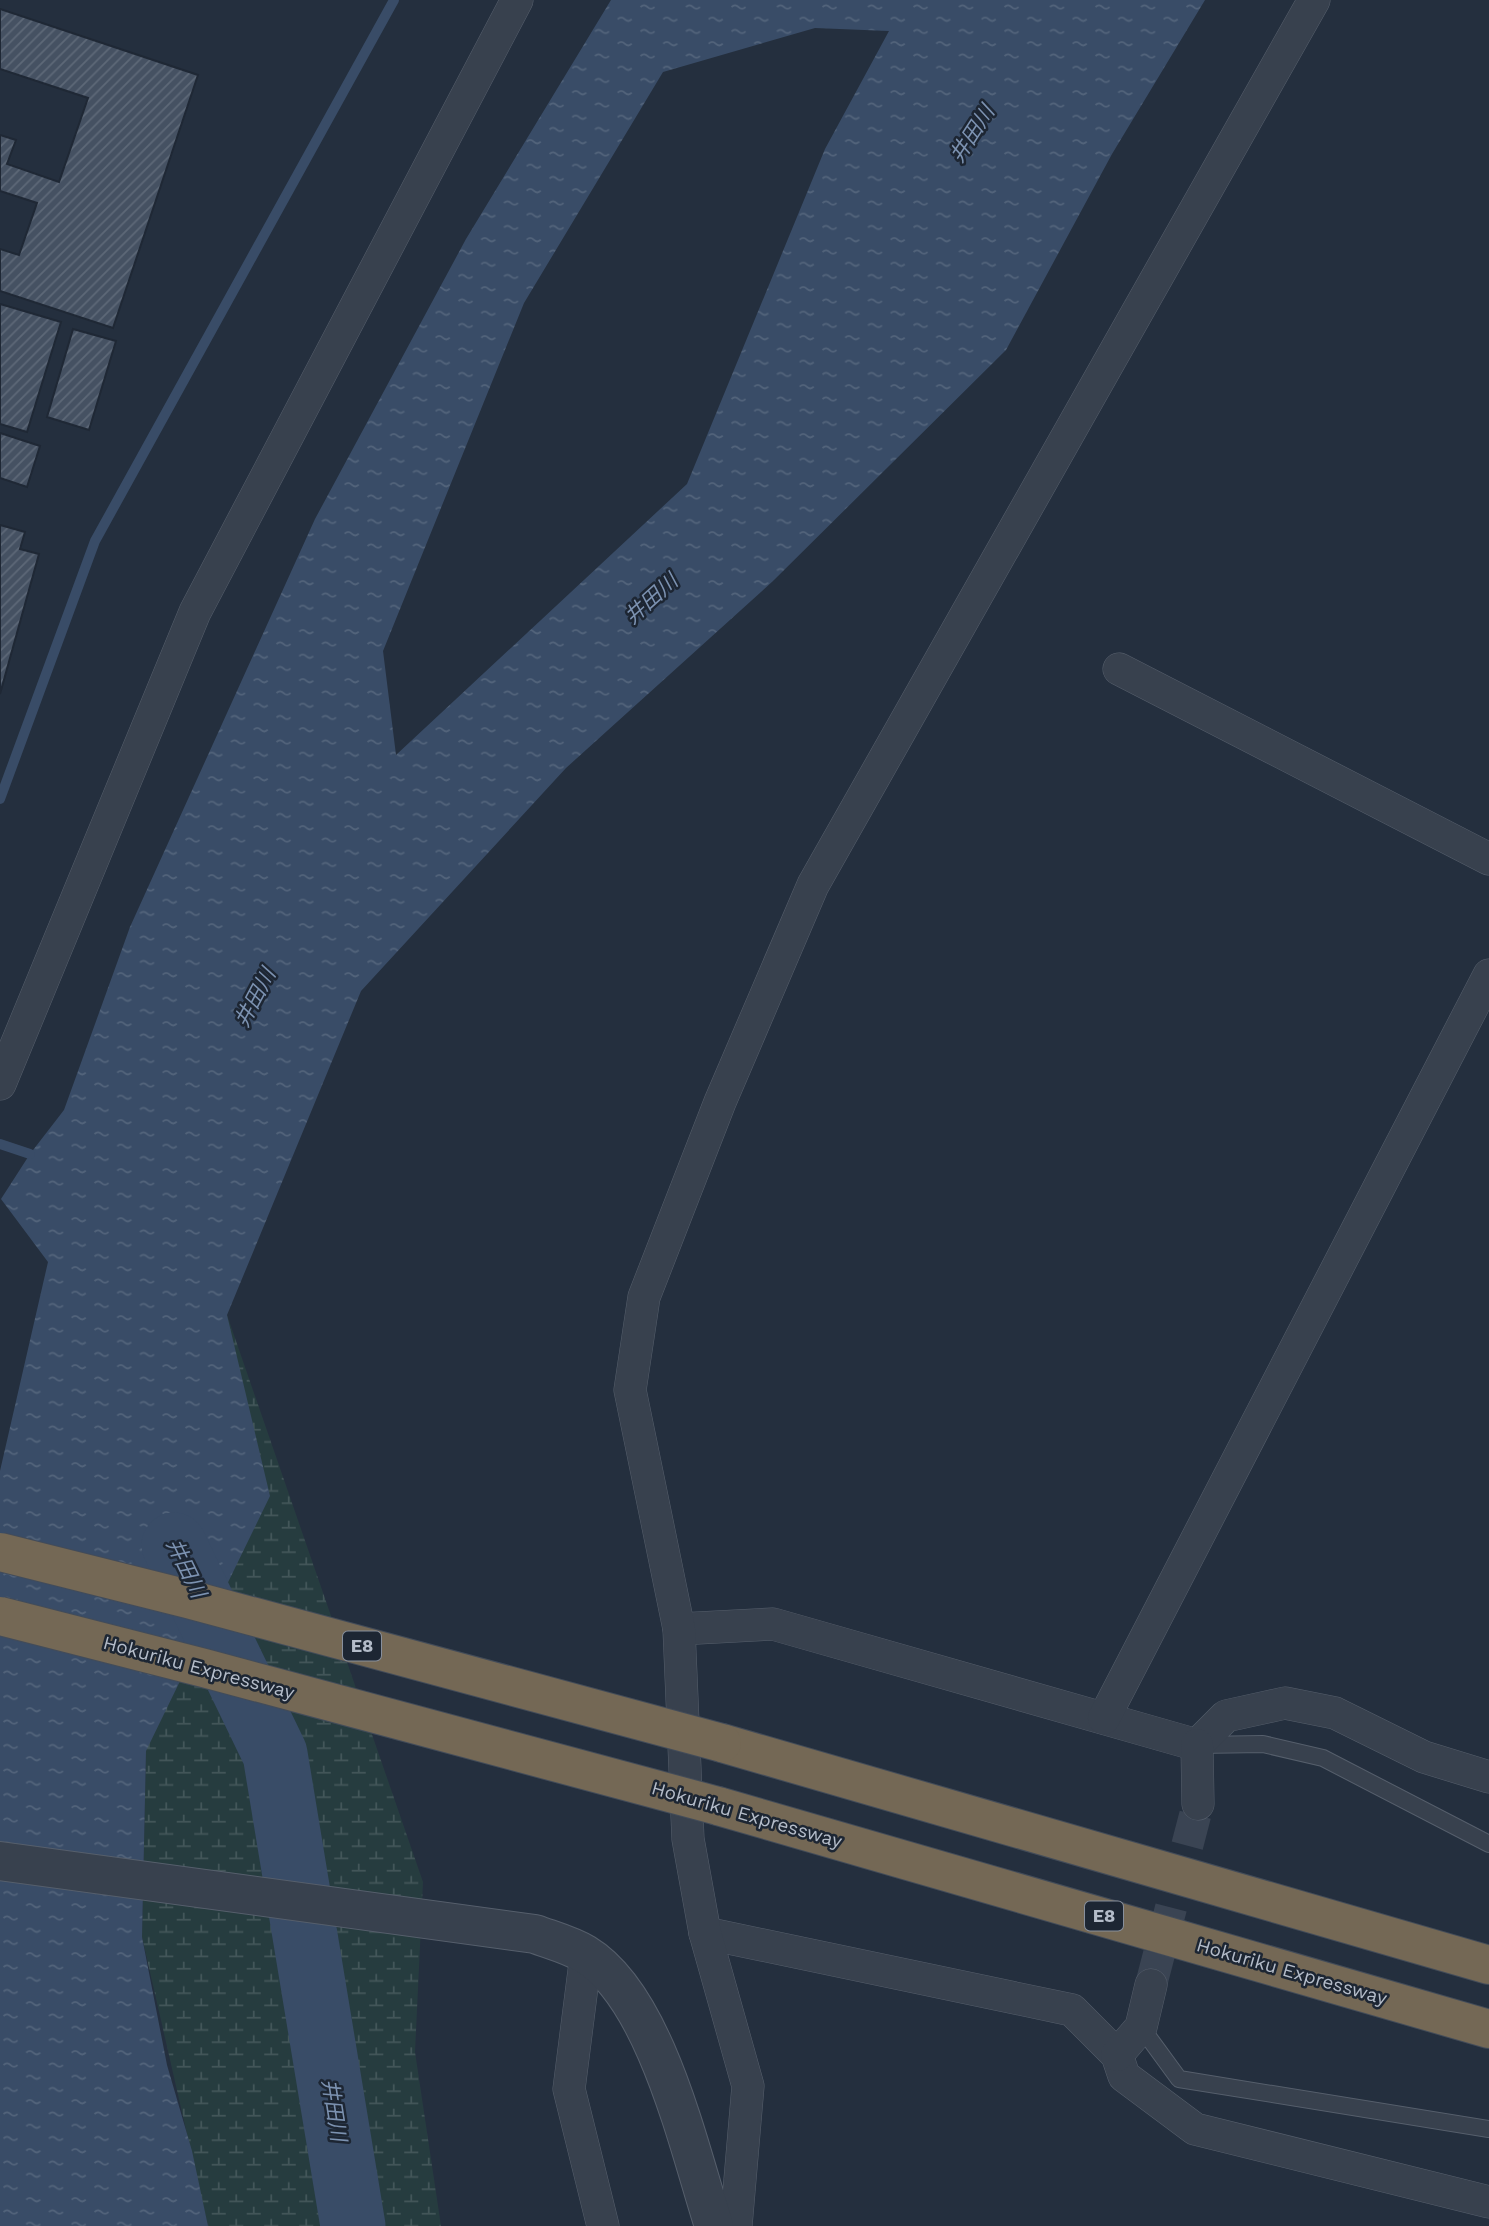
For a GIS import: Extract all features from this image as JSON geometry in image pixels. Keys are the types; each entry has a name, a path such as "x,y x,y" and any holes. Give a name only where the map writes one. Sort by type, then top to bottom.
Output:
{"highway":[{"name":"E8","path":"0,1552 188,1599 722,1744 1489,1965"},
{"name":"Hokuriku Expressway","path":"0,1616 718,1805 1489,2029"}],"street":[{"path":"0,1084 99,837 195,612 517,0"},
{"path":"736,2226 748,2086 705,1933 688,1839 679,1629 630,1390 644,1297 720,1102 813,885 1314,0"},
{"path":"1119,669 1489,859"},
{"path":"1104,1718 1489,975"},
{"path":"679,1629 774,1624 1197,1745"},
{"path":"1198,1804 1197,1745 1226,1716 1284,1703 1335,1713 1424,1757 1489,1777"},
{"path":"0,1861 535,1934 586,1955 631,1998 657,2050 714,2226"},
{"path":"705,1933 1072,2010 1117,2055 1124,2076 1195,2129 1489,2202"},
{"path":"586,1955 569,2088 603,2226"},
{"path":"1117,2055 1142,2027 1151,1984"}],"lane":[{"path":"1197,1745 1263,1744 1323,1758 1489,1844"},
{"path":"1142,2027 1179,2078 1489,2129"}],"green space":[{"path":"227,1315 423,1882 415,2052 441,2226 208,2226 142,1937 146,1751"}],"water":[{"path":"611,0 1205,0 1112,154 1006,350 773,581 566,768 361,991 227,1315 270,1496 146,1751 142,1937 167,2065 192,2151 208,2226 0,2226 0,1471 48,1262 1,1199 30,1154 64,1110 130,927 315,519 466,239","holes":["815,28 889,31 825,149 687,484 396,755 383,651 524,303 663,72"]}],"building":[{"path":"0,9 198,75 113,328 0,291 0,249 19,255 37,203 0,191 0,135 16,140 7,164 59,182 88,98 0,69"},
{"path":"0,304 61,322 27,432 0,424"},
{"path":"73,329 116,341 89,430 47,417"},
{"path":"0,433 40,446 27,487 0,478"},
{"path":"0,525 25,532 20,549 39,554 0,694"}],"waterway":[{"path":"0,799 95,541 394,0"},
{"path":"0,1144 30,1154"},
{"name":"井田川","path":"174,1545 275,1754 353,2226"}],"tunnel":[{"path":"1151,1985 1198,1804"}]}
